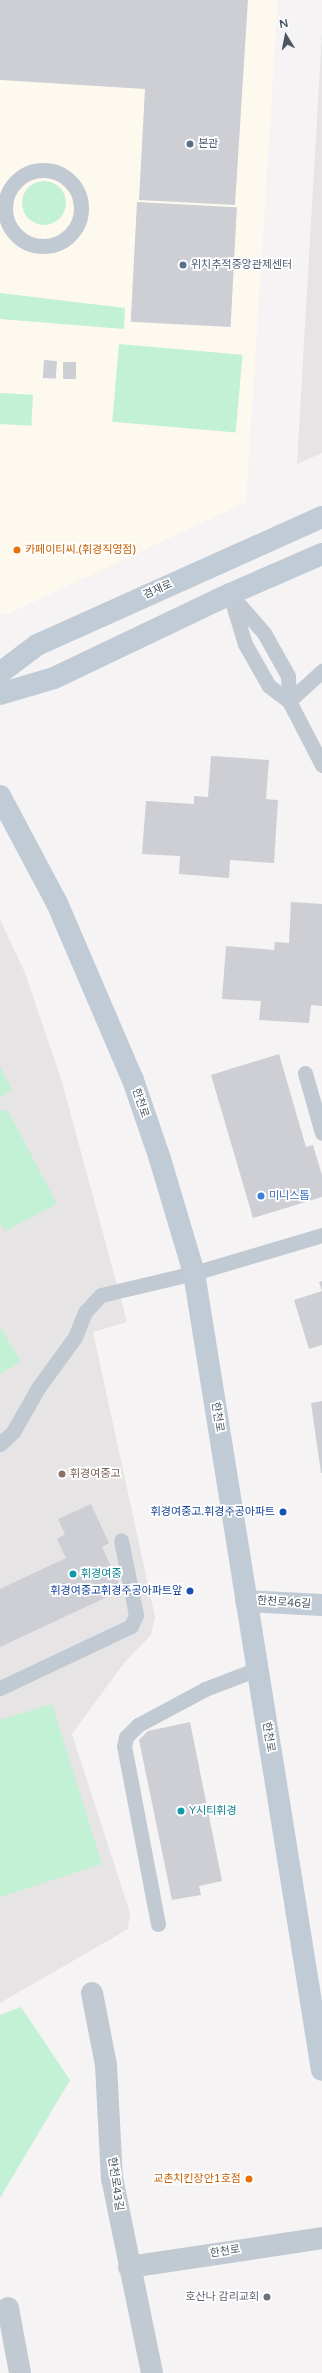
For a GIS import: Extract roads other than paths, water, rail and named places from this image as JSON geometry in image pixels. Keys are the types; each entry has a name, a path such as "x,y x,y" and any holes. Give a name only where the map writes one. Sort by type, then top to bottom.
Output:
{"main road":[{"name":"겸재로","path":"0,673 37,645 322,517"},
{"path":"0,694 54,678 230,594 322,554"},
{"name":"한천로","path":"0,796 57,904 132,1080 160,1159 194,1273 322,2070"},
{"name":"한천로46길","path":"246,1601 322,1605"}],"street":[{"name":"한천로43길","path":"92,1993 106,2065 112,2178 129,2267 152,2373"},
{"name":"한천로","path":"129,2267 322,2238"},
{"path":"8,2308 20,2373"}],"lane":[{"path":"43,170 56,172 67,178 76,188 80,200 80,213 77,225 60,242 48,246 36,245 24,241 4,223 6,199 10,188 25,175 43,170"},
{"path":"230,594 245,644 269,686 289,701"},
{"path":"230,594 264,633 288,676 289,701 322,765"},
{"path":"289,701 322,671"},
{"path":"305,1074 322,1133"},
{"path":"0,1444 13,1432 38,1388 75,1337 85,1312 91,1304 101,1296 115,1290 194,1273 322,1235"},
{"path":"0,1688 131,1626 136,1615 121,1540"},
{"path":"158,1924 124,1746 126,1737 138,1725 205,1689 257,1669"}],"place":[{"name":"본관","path":"190,144"},
{"name":"위치추적중앙관제센터","path":"183,265"},
{"name":"카페이티씨.(휘경직영점)","path":"17,550"},
{"name":"미니스톱","path":"261,1196"},
{"name":"휘경여중고","path":"62,1474"},
{"name":"휘경여중고.휘경주공아파트","path":"283,1512"},
{"name":"휘경여중","path":"73,1574"},
{"name":"휘경여중고휘경주공아파트앞","path":"190,1591"},
{"name":"Y시티휘경","path":"181,1811"},
{"name":"교촌치킨장안1호점","path":"249,2179"},
{"name":"호산나 감리교회","path":"267,2297"}]}
